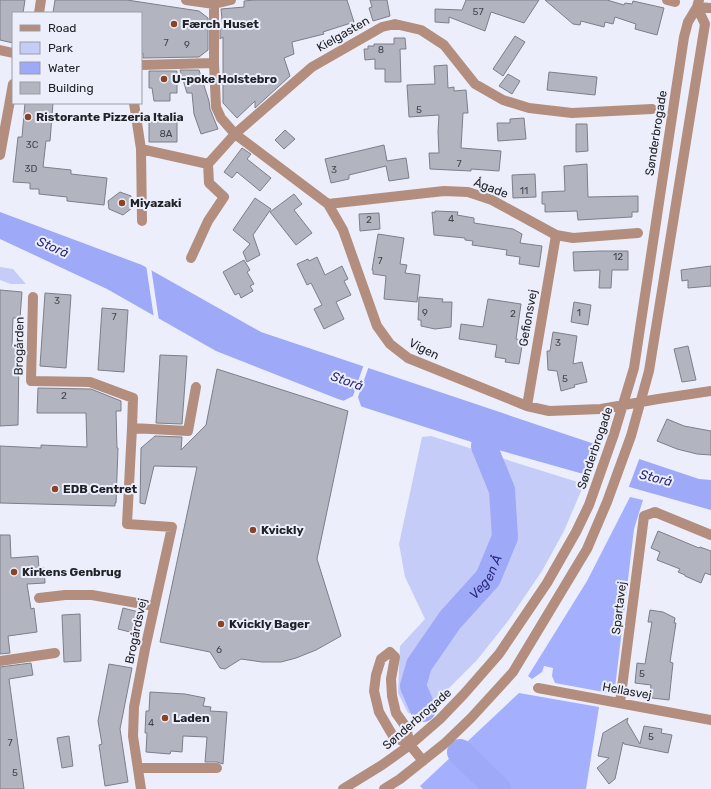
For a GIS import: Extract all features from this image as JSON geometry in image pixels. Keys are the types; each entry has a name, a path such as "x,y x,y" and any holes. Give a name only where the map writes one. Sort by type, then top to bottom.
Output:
{"street":[{"path":"39,12 41,0"},
{"path":"186,0 214,4 231,0"},
{"path":"698,3 711,8"},
{"path":"384,789 444,744 471,718 513,672 587,549 606,502 631,436 649,371 705,24 698,3"},
{"name":"Sønderbrogade","path":"343,789 382,765 410,745 440,719 499,654 558,565 576,532 591,499 614,434 634,368 684,37 688,22 698,3"},
{"name":"Vigen","path":"214,4 216,107 221,118 235,134 328,204 343,230 378,326 390,344 408,358 527,406 548,411 601,410 711,391"},
{"name":"Kielgasten","path":"208,164 235,134 312,67 382,26 395,24 421,30 444,46 475,84 503,100 529,108 572,113 652,109"},
{"path":"0,50 12,53"},
{"path":"142,65 214,63"},
{"path":"0,155 12,89"},
{"path":"134,104 141,149 142,221"},
{"path":"141,149 208,164 209,183 224,197 208,221 191,258"},
{"name":"Ågade","path":"328,204 444,191 468,192 492,200 556,235 573,238 638,233"},
{"name":"Gefionsvej","path":"527,406 556,235"},
{"name":"Brogården","path":"33,297 31,381 90,382 133,398 127,524"},
{"path":"132,428 188,431 196,387"},
{"name":"Spartavej","path":"620,703 644,516 655,512 711,534"},
{"name":"Brogårdsvej","path":"127,524 172,527 154,606 134,707 133,736 142,788"},
{"path":"38,598 65,595 92,595 154,606"},
{"path":"410,745 406,727 396,713 392,696 391,679 395,657 390,652 381,659 376,675 374,691 379,712 393,736 410,745 423,761"},
{"path":"0,661 55,653"},
{"name":"Hellasvej","path":"538,688 711,720"},
{"path":"138,768 217,768"}],"green space":[{"path":"0,267 13,269 26,284 11,284 0,280"},
{"path":"431,436 584,484 564,531 542,571 508,621 477,660 430,707 419,714 408,713 398,693 400,646 425,619 405,577 399,544 422,437"}],"shaded area":[{"path":"630,497 643,500 634,529 615,688 609,693 555,683 552,676 553,668 544,666 542,672 532,679 528,676 587,581"},
{"path":"519,693 599,707 586,789 423,789 420,786"}],"water":[{"name":"Storå","path":"0,212 142,265 261,332 699,479 711,480 711,510 484,446 338,399 216,351 107,289 0,239"}],"pier":[{"path":"146,265 151,267 159,321 154,318"},
{"path":"364,364 369,366 358,397 362,409 341,402 353,396"},
{"path":"601,444 640,457 628,489 589,478"}],"building":[{"path":"0,0 25,0 23,12 12,12 12,43 0,40"},
{"name":"Færch Huset","path":"55,0 127,0 199,11 208,18 208,50 199,57 143,58 142,12 53,12"},
{"path":"347,0 354,22 323,32 324,34 292,42 294,54 284,58 290,76 255,108 255,101 237,118 223,103 223,37 220,39 220,28 223,29 221,9 244,7 244,1"},
{"path":"370,0 387,0 390,16 373,21 369,8 372,7"},
{"path":"466,0 539,0 524,23 491,12 485,31 449,17 449,23 435,22 435,9 462,10"},
{"path":"545,0 607,0 624,5 625,3 632,4 633,1 664,8 657,35 635,29 636,24 615,17 613,24 605,22 604,27 581,21 580,25 573,24"},
{"path":"515,36 525,42 503,76 493,69"},
{"path":"394,38 405,38 406,49 400,49 401,82 385,82 385,69 375,69 375,59 365,60 364,49 368,49 368,46 374,46 374,44 394,44"},
{"path":"447,65 448,88 454,87 454,91 466,90 468,113 463,113 461,148 501,151 499,171 430,169 429,153 439,153 439,115 409,117 407,85 435,84 434,66"},
{"path":"180,70 199,70 209,101 210,109 218,129 201,134 194,114 192,93 187,93"},
{"path":"149,71 177,71 177,93 170,93 170,101 154,101 152,88 149,88"},
{"path":"549,72 597,77 595,95 547,90"},
{"path":"508,74 520,81 512,94 499,86"},
{"path":"25,104 53,104 50,141 46,141 43,167 71,170 71,174 107,178 104,205 67,201 67,197 39,194 39,189 30,189 30,183 13,182 18,137 22,137"},
{"path":"524,118 526,139 498,141 497,123 510,123 510,119"},
{"path":"149,122 177,122 177,142 149,142"},
{"path":"576,124 587,124 588,151 576,152"},
{"path":"285,130 295,139 284,149 275,140"},
{"path":"384,145 387,161 406,158 409,178 389,181 386,166 349,175 349,179 331,183 325,159"},
{"path":"242,148 251,154 247,159 271,178 260,191 237,172 232,178 224,172"},
{"path":"587,164 588,197 638,196 638,212 632,212 632,217 578,220 577,211 545,212 545,204 542,204 542,192 565,191 564,166"},
{"path":"535,174 536,197 513,198 512,175"},
{"path":"120,192 131,196 132,208 123,215 109,209 108,201"},
{"path":"294,194 302,204 294,210 312,233 296,245 270,212"},
{"path":"255,198 271,209 253,235 260,255 247,262 243,252 250,244 233,230"},
{"path":"435,211 458,212 457,215 474,218 474,223 513,229 522,234 520,243 542,246 539,267 519,264 520,257 506,255 507,250 472,245 473,241 465,240 465,238 434,235 432,212 435,213"},
{"path":"379,213 380,229 360,231 359,214"},
{"path":"378,234 404,238 400,264 407,265 405,273 420,275 417,302 384,299 386,276 373,274 372,270"},
{"path":"628,251 628,270 612,270 611,288 599,288 600,270 574,271 573,252"},
{"path":"317,257 325,275 342,266 348,279 344,281 351,295 336,302 344,319 324,329 314,309 322,305 311,283 307,285 297,264"},
{"path":"244,260 250,270 247,272 254,284 250,286 253,291 241,298 239,293 235,295 223,272"},
{"path":"711,266 711,286 688,288 688,280 682,281 681,270"},
{"path":"0,290 22,292 20,318 13,318 12,346 17,346 17,352 19,352 18,425 0,426"},
{"path":"45,293 71,295 66,368 40,366"},
{"path":"419,297 443,299 442,302 452,302 451,327 435,329 421,326 421,320 418,320"},
{"path":"488,299 521,304 516,339 523,340 519,364 505,362 506,359 495,357 497,345 459,339 461,324 483,327"},
{"path":"574,302 591,305 588,325 571,322"},
{"path":"102,308 128,310 124,372 98,370"},
{"path":"553,332 577,336 573,364 582,362 587,382 574,385 575,387 561,391 557,371 548,370 547,351 550,351"},
{"path":"688,346 696,380 682,382 674,349"},
{"path":"160,355 187,356 182,424 156,423"},
{"name":"Kvickly","path":"217,369 348,411 317,559 341,636 316,650 296,658 281,662 262,662 241,659 225,669 220,668 210,652 160,642 197,467 154,466 145,504 140,503 141,448 155,436 182,437 181,450 206,425"},
{"path":"38,388 91,389 121,401 121,411 116,411 118,448 115,506 0,503 0,446 41,448 41,445 87,447 86,413 37,413"},
{"path":"667,419 684,426 711,431 711,455 697,454 677,449 657,441"},
{"path":"658,531 699,548 700,547 711,551 711,575 705,573 701,583 678,572 680,569 657,560 660,552 651,548"},
{"path":"0,535 10,535 11,558 38,556 39,568 44,568 45,583 27,584 31,609 34,608 37,632 8,636 10,653 0,654"},
{"path":"123,608 139,612 134,633 118,629"},
{"path":"650,610 663,612 675,618 674,623 676,623 670,662 673,663 669,700 652,698 653,697 650,696 651,685 635,683 637,663 645,664 652,622 648,622"},
{"path":"80,614 81,661 64,662 62,615"},
{"path":"31,663 33,675 9,679 24,789 0,789 0,667"},
{"path":"109,664 132,668 120,729 128,782 105,786 99,745 102,744 98,721"},
{"path":"150,692 185,694 205,698 203,706 211,707 210,711 227,712 223,764 217,762 205,762 207,737 183,736 182,752 171,751 170,754 146,752 146,711 149,711"},
{"path":"628,718 627,722 640,744 644,726 662,729 661,733 672,735 668,753 624,744 623,742 615,779 609,784 597,768 609,758 598,756 603,733"},
{"path":"69,736 73,766 62,768 57,738"}],"waterway":[{"name":"Vegen Å","path":"423,709 413,686 419,665 450,620 488,578 505,537 502,490 484,446 489,429"},
{"name":"Vegen Å","path":"460,752 498,789"}],"place":[{"name":"Færch Huset","path":"174,24"},
{"name":"U-poke Holstebro","path":"164,79"},
{"name":"Ristorante Pizzeria Italia","path":"28,117"},
{"name":"Miyazaki","path":"122,203"},
{"name":"EDB Centret","path":"55,489"},
{"name":"Kvickly","path":"253,530"},
{"name":"Kirkens Genbrug","path":"14,572"},
{"name":"Kvickly Bager","path":"221,624"},
{"name":"Laden","path":"165,718"}]}
